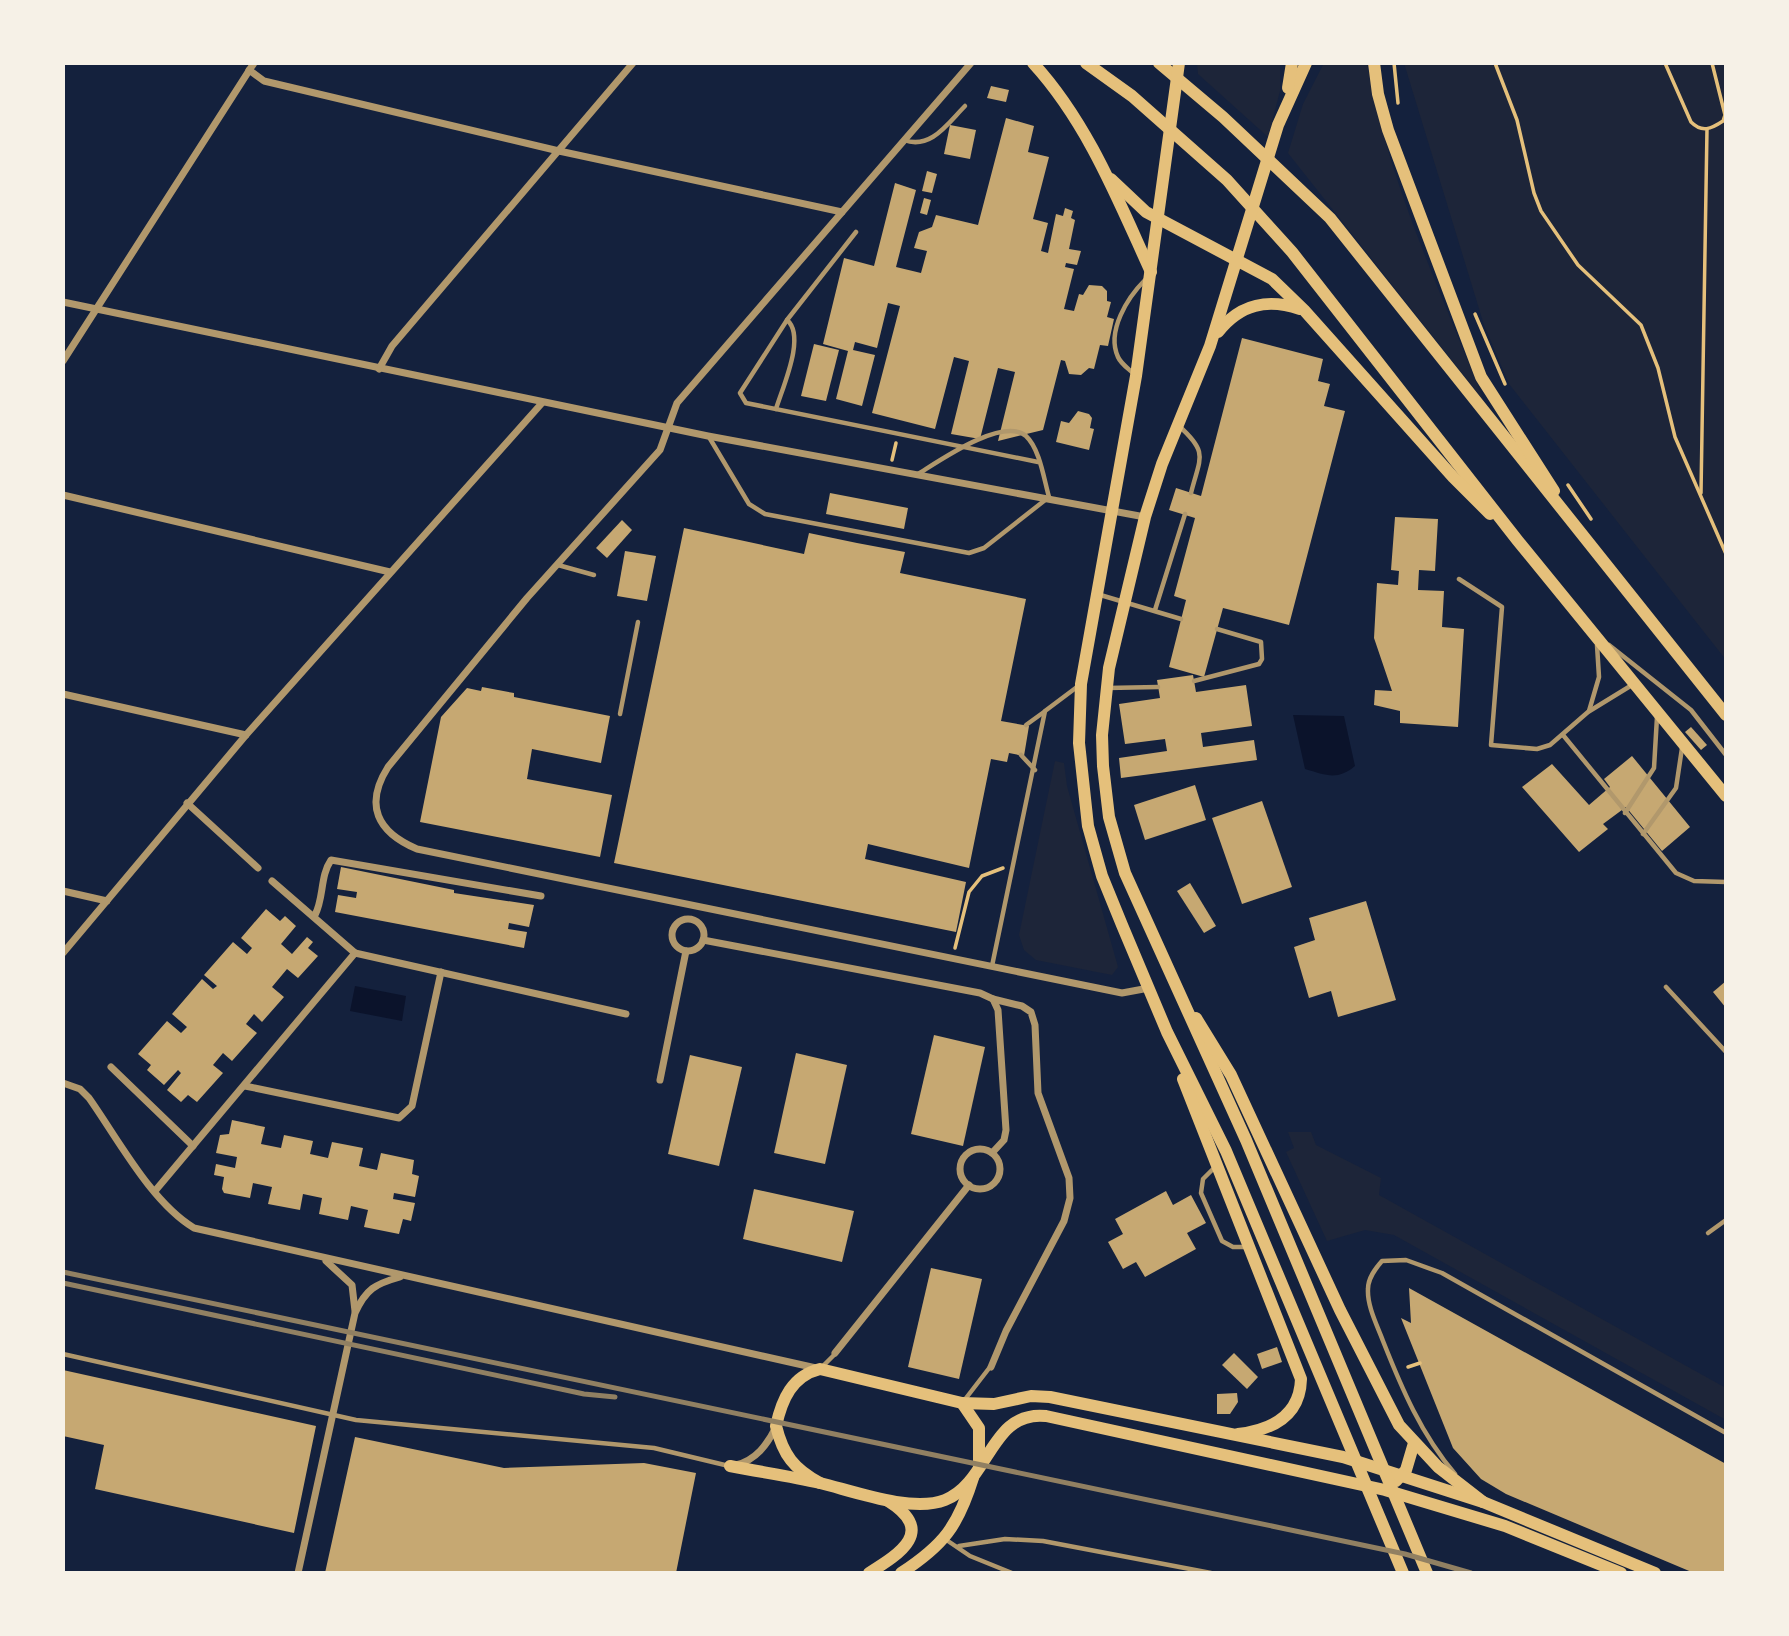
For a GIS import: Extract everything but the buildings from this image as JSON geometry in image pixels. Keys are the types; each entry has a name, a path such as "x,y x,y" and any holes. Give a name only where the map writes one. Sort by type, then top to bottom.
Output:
{"main road":[{"path":"1086,63 1132,96 1227,180 1292,252 1518,541 1726,796"},
{"path":"1159,63 1223,117 1329,218 1569,523 1726,715"},
{"path":"1178,63 1136,376 1081,684 1079,743 1088,826 1102,876 1167,1032 1216,1167 1296,1362 1300,1393 1295,1406 1274,1426 1263,1431 1238,1434"},
{"path":"1292,63 1278,125 1213,338 1145,517 1123,600 1106,688 1102,735 1109,817 1125,873 1246,1140 1427,1573"},
{"path":"1278,125 1306,63"},
{"path":"1374,63 1378,94 1392,141 1481,377 1553,490 1569,523"},
{"path":"1037,67 1111,179 1151,273"},
{"path":"1111,179 1138,207 1272,279 1304,310 1452,477 1518,541"},
{"path":"1213,338 1237,312 1250,306 1266,302 1304,310"},
{"path":"1176,989 1231,1075 1340,1310 1389,1408 1414,1443 1482,1502"},
{"path":"1167,1032 1226,1152 1317,1363 1403,1573"},
{"path":"820,1483 804,1474 788,1459 776,1426 793,1383 809,1372 820,1369 962,1403 994,1404 1031,1396 1050,1397 1181,1426 1238,1434 1343,1457 1482,1502 1655,1573"},
{"path":"901,1573 945,1539 963,1510 977,1470 979,1427 962,1403"},
{"path":"730,1466 881,1497 918,1503 939,1502 956,1493 977,1470 1009,1425 1023,1418 1039,1415 1385,1490 1505,1526 1621,1573"},
{"path":"1385,1490 1402,1477 1414,1443"},
{"path":"869,1573 904,1550 911,1531 908,1518 901,1510 881,1497"}],"street":[{"path":"379,369 392,346 633,63"},
{"path":"971,63 677,403 660,450 557,565 388,767 377,784 374,800 385,828 400,842 417,849 1122,993 1149,988"},
{"path":"1027,63 1037,67"},
{"path":"63,361 251,65 264,81 842,212"},
{"path":"63,302 708,436 1049,497 1145,517"},
{"path":"63,953 246,735 542,403"},
{"path":"63,495 390,572"},
{"path":"63,694 246,735"},
{"path":"187,803 258,868"},
{"path":"315,915 321,903 327,866 331,860 541,896"},
{"path":"272,881 315,915 355,954 626,1014"},
{"path":"63,891 107,901"},
{"path":"687,919 697,922 703,930 703,940 696,949 686,951 673,942 672,932 677,923 687,919"},
{"path":"703,940 980,993 1022,1006 1031,1012 1035,1025 1040,1101 1069,1178 1070,1198 1064,1221 1006,1331 991,1367"},
{"path":"660,1080 686,951"},
{"path":"155,1191 355,954"},
{"path":"245,1086 389,1118 406,1114 412,1106 441,972"},
{"path":"992,1153 1004,1140 1006,1130 998,1010 993,999"},
{"path":"111,1067 193,1146"},
{"path":"63,1083 80,1089 89,1098 155,1191 174,1214 194,1228 820,1369"},
{"path":"974,1150 992,1153 1000,1164 998,1178 989,1187 969,1185 961,1175 964,1157 974,1150"},
{"path":"835,1353 914,1250 969,1185"},
{"path":"323,1259 352,1285 355,1313"},
{"path":"298,1573 355,1313 367,1290 374,1284 404,1276"},
{"path":"730,1466 758,1454 776,1426"}],"lane":[{"path":"903,140 919,143 931,139 965,106"},
{"path":"856,232 787,320 740,393 746,403 1038,462"},
{"path":"1136,376 1117,356 1117,332 1128,298 1151,273"},
{"path":"776,409 797,339 794,326 787,320"},
{"path":"1179,426 1198,444 1200,452 1191,493"},
{"path":"708,436 749,504 765,514 969,553 984,548 1049,497 1031,444 1017,432 996,432 965,446 918,474"},
{"path":"1155,610 1185,514"},
{"path":"557,565 594,575"},
{"path":"1459,579 1503,607 1491,746 1537,749 1550,745 1588,712 1635,683"},
{"path":"1096,594 1181,619"},
{"path":"620,715 638,622"},
{"path":"1194,681 1259,664 1262,659 1261,642 1217,629"},
{"path":"1588,712 1596,692 1600,664 1594,634"},
{"path":"1594,634 1691,710 1726,755"},
{"path":"1026,725 1081,684"},
{"path":"1106,688 1158,687"},
{"path":"992,966 1035,770 1045,711"},
{"path":"1625,813 1654,768 1657,712"},
{"path":"1563,735 1625,813 1684,879 1726,882"},
{"path":"1643,834 1676,788 1683,744"},
{"path":"1021,755 1035,770"},
{"path":"1666,987 1726,1052"},
{"path":"1216,1167 1203,1179 1201,1193 1222,1241 1233,1247 1250,1247"},
{"path":"1708,1233 1726,1220"},
{"path":"1482,1502 1440,1456 1408,1402 1367,1292 1371,1276 1382,1261 1406,1260 1442,1273 1726,1433"},
{"path":"63,1353 331,1416 654,1448 730,1466"},
{"path":"820,1369 835,1353"},
{"path":"962,1403 991,1367"},
{"path":"945,1539 970,1556 1012,1573"},
{"path":"959,1546 1005,1539 1044,1541 1211,1573"}],"path":[{"path":"1394,63 1400,114"},
{"path":"1495,63 1517,120 1534,193 1541,211 1578,265 1641,325 1658,368 1675,437 1726,554"},
{"path":"1665,63 1691,122 1698,129 1707,129 1723,121 1725,115 1713,63"},
{"path":"1701,495 1707,129"},
{"path":"1471,303 1508,391"},
{"path":"890,469 898,433"},
{"path":"1563,477 1592,520"},
{"path":"952,958 969,892 982,876 1015,864"},
{"path":"1408,1367 1420,1363"}],"shaded area":[{"path":"1197,63 1280,63 1280,91 1268,137 1198,74"},
{"path":"1324,63 1367,63 1376,107 1402,193 1484,401 1288,153 1303,104"},
{"path":"1404,63 1726,63 1726,660 1509,384 1484,325"},
{"path":"1293,715 1344,716 1355,766 1337,775 1325,775 1305,769"},
{"path":"1055,761 1064,763 1067,786 1118,967 1112,975 1036,960 1024,950 1019,935"},
{"path":"355,986 406,996 402,1021 350,1011"},
{"path":"1288,1132 1311,1132 1316,1145 1381,1178 1379,1195 1726,1388 1726,1420 1394,1235 1365,1230 1327,1241 1286,1152 1294,1148"}],"railway":[{"path":"63,1272 1405,1554 1471,1573"},
{"path":"63,1283 584,1394 615,1397"}]}
